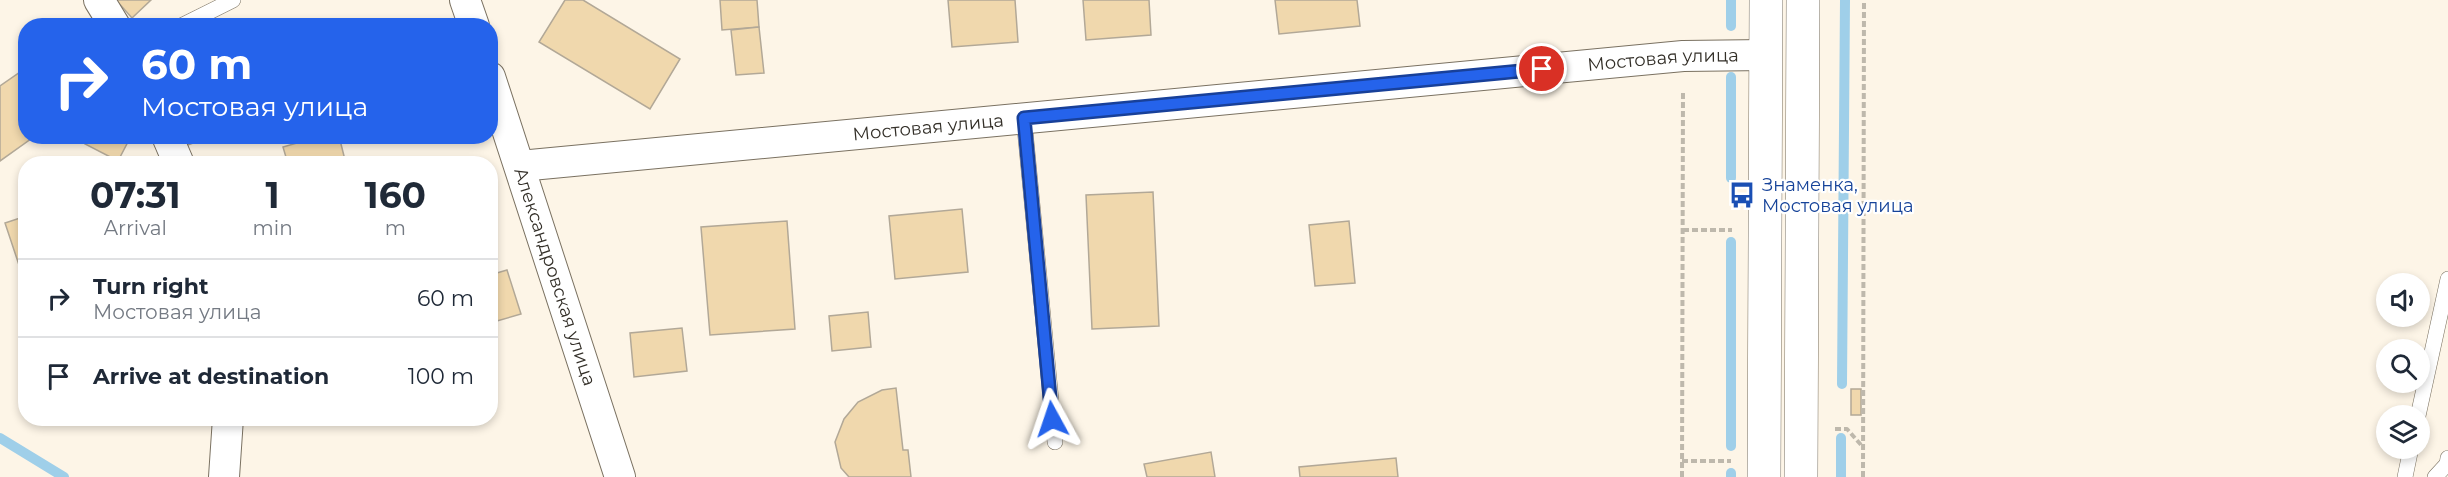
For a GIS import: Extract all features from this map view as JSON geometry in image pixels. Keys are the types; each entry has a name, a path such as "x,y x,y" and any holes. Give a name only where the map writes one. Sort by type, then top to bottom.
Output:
{"main road":[{"path":"1752,469 1766,0"},
{"path":"1801,477 1803,0"}],"street":[{"path":"99,0 110,18"},
{"path":"465,0 471,18"},
{"name":"Мостовая улица","path":"520,166 1683,56 1766,55"},
{"name":"Александровская улица","path":"498,101 620,477"},
{"path":"224,477 227,426"}],"lane":[{"path":"197,18 233,0"},
{"path":"1024,118 1055,442"},
{"path":"2420,405 2448,279"},
{"path":"2435,477 2447,464 2448,458"},
{"path":"2405,477 2409,459"}],"path":[{"path":"1863,477 1864,0"},
{"path":"1682,477 1683,56"},
{"path":"1682,230 1742,230"},
{"path":"1833,438 1835,429 1847,429 1862,446"},
{"path":"1682,461 1752,469"}],"building":[{"path":"116,0 151,0 132,18"},
{"path":"565,0 583,0 680,59 650,109 539,42"},
{"path":"720,0 757,0 759,27 722,30"},
{"path":"948,0 1015,0 1018,42 952,47"},
{"path":"1083,0 1149,0 1151,35 1086,40"},
{"path":"1275,0 1357,0 1360,26 1279,34"},
{"path":"759,27 764,73 736,75 731,30"},
{"path":"18,74 18,144 24,144 0,161 0,86"},
{"path":"85,144 127,144 121,156 108,156"},
{"path":"175,144 190,144 177,149"},
{"path":"293,144 341,144 344,156 286,156 283,147"},
{"path":"1153,192 1159,326 1092,329 1086,195"},
{"path":"962,209 968,272 895,279 889,216"},
{"path":"18,219 18,262 5,223"},
{"path":"787,221 795,329 710,335 701,227"},
{"path":"1349,221 1355,283 1315,286 1309,225"},
{"path":"507,270 521,314 498,321 498,273"},
{"path":"868,312 871,347 832,351 829,316"},
{"path":"682,328 687,371 634,377 630,333"},
{"path":"896,388 903,450 908,450 911,477 849,477 841,468 835,442 844,419 858,402 882,390"},
{"path":"1851,389 1861,389 1861,415 1851,415"},
{"path":"1211,452 1215,477 1147,477 1144,464"},
{"path":"1396,458 1398,477 1300,477 1299,467"}],"waterway":[{"path":"1731,0 1731,26"},
{"path":"1842,384 1845,0"},
{"path":"1731,77 1731,178"},
{"path":"1731,242 1731,446"},
{"path":"0,438 64,477"},
{"path":"1841,438 1841,477"}],"place":[{"name":"Знаменка, Мостовая улица","path":"1742,195"}],"route":[{"path":"1052,419 1024,118 1542,69"}]}
